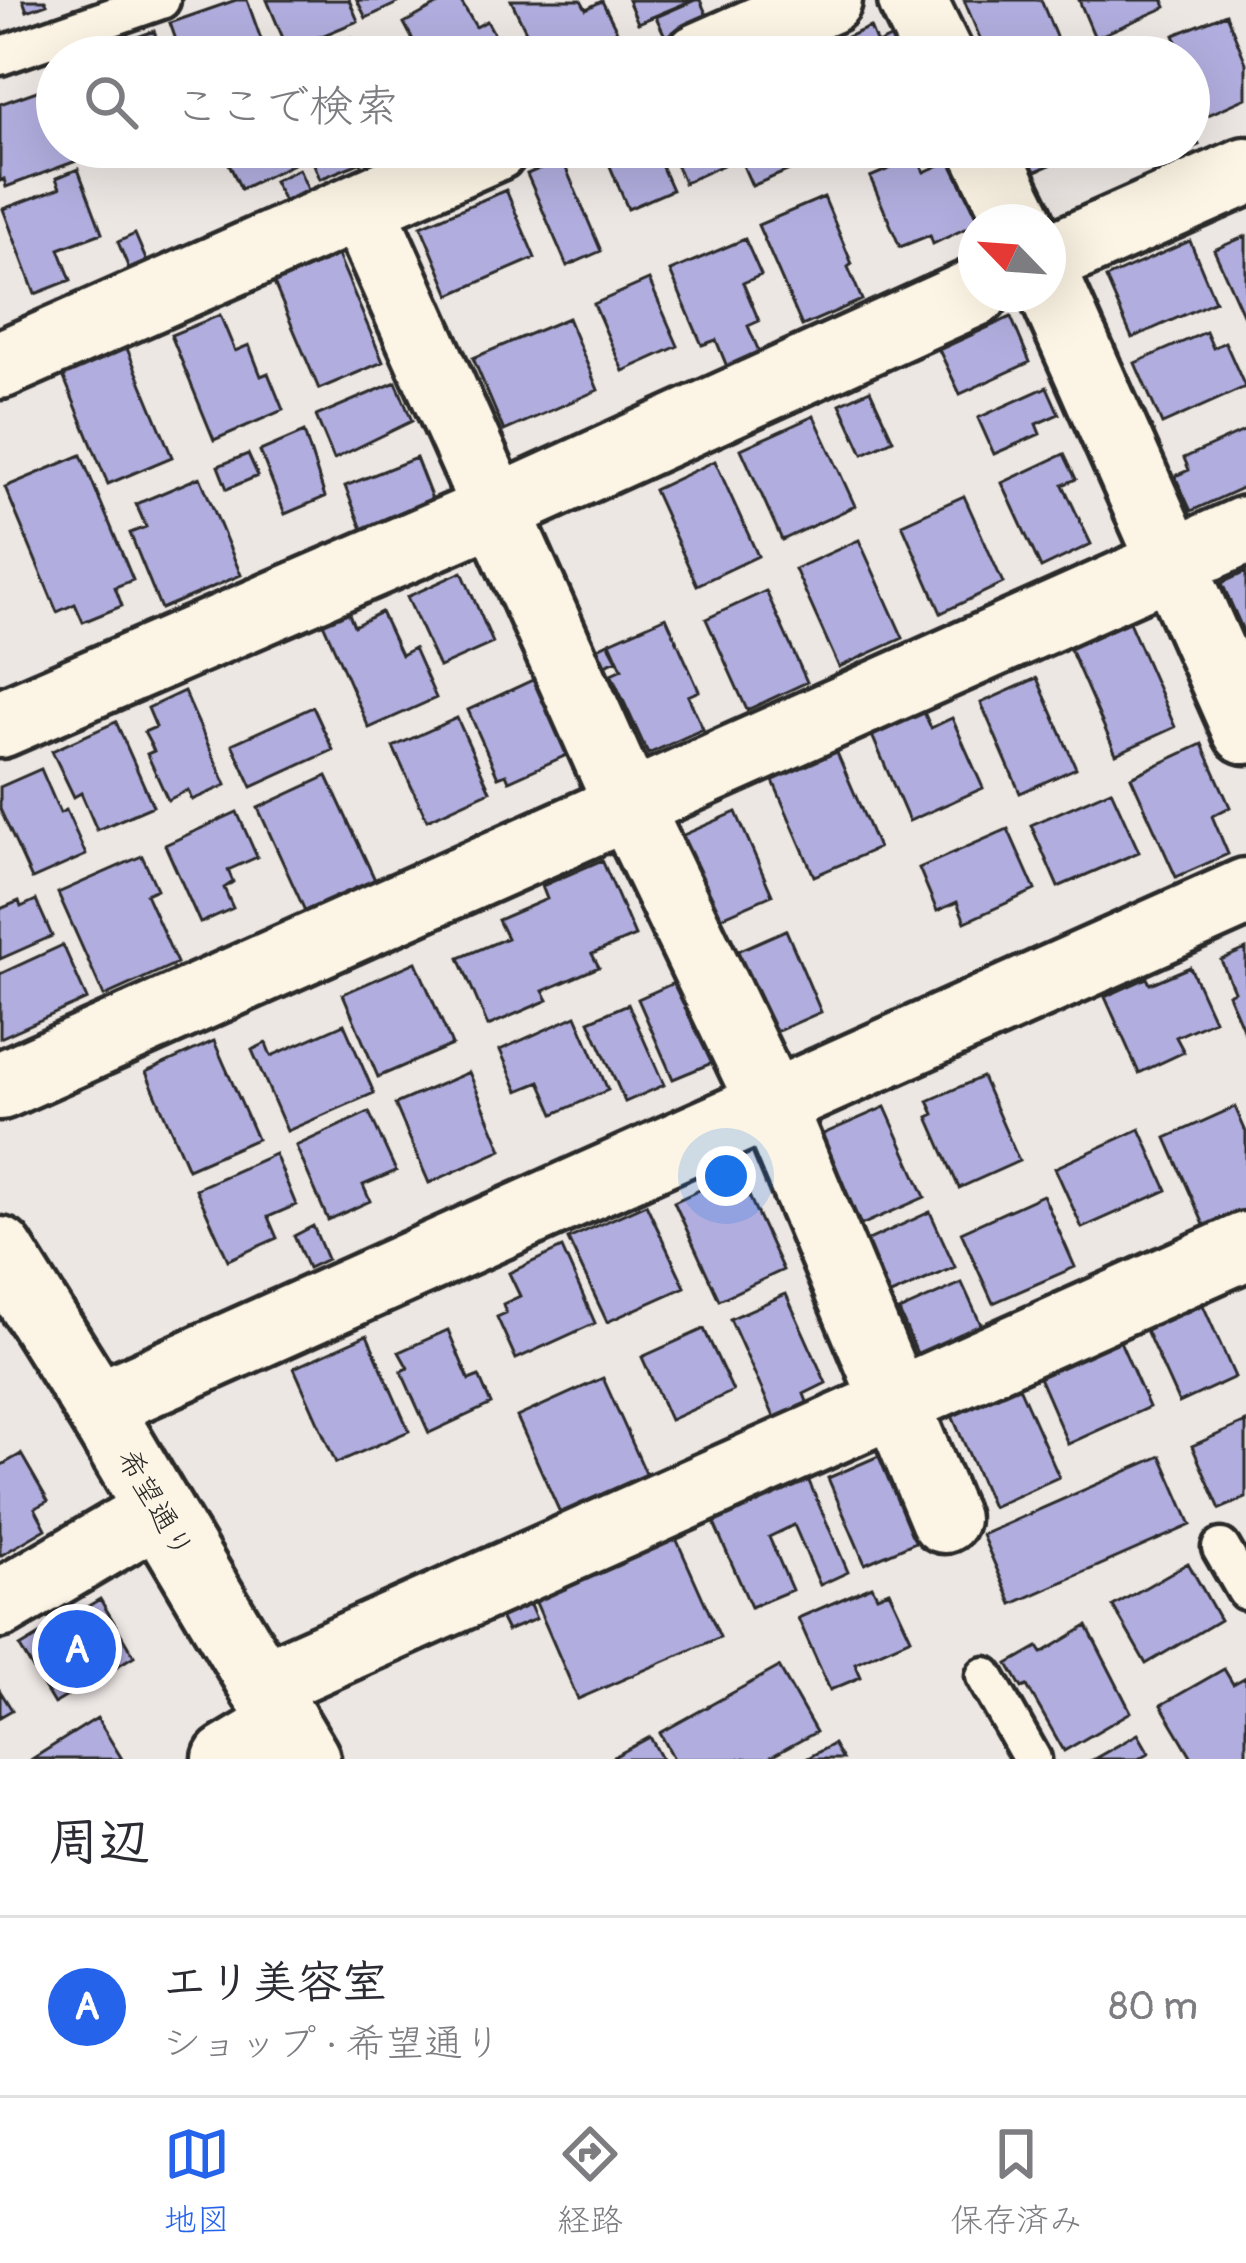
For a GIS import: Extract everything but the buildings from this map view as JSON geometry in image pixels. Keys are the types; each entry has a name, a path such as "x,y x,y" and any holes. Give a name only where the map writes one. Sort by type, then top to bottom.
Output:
{"street":[{"path":"747,36 828,0"},
{"path":"912,0 930,36"},
{"path":"0,364 447,168"},
{"path":"993,168 1011,204"},
{"path":"1066,251 1246,171"},
{"path":"361,206 629,807 771,1104 944,1520"},
{"path":"0,724 498,509 958,300"},
{"path":"1061,312 1246,730"},
{"path":"0,1086 1246,530"},
{"path":"97,1406 1246,892"},
{"path":"226,1759 284,1723 895,1402 1246,1246"},
{"name":"希望通り","path":"0,1251 284,1723"},
{"path":"0,1604 158,1511"}],"lane":[{"path":"58,36 161,0"},
{"path":"0,56 36,43"},
{"path":"1221,1548 1246,1591"},
{"path":"985,1676 1032,1759"}],"place":[{"name":"エリ美容室","path":"77,1649"}]}
